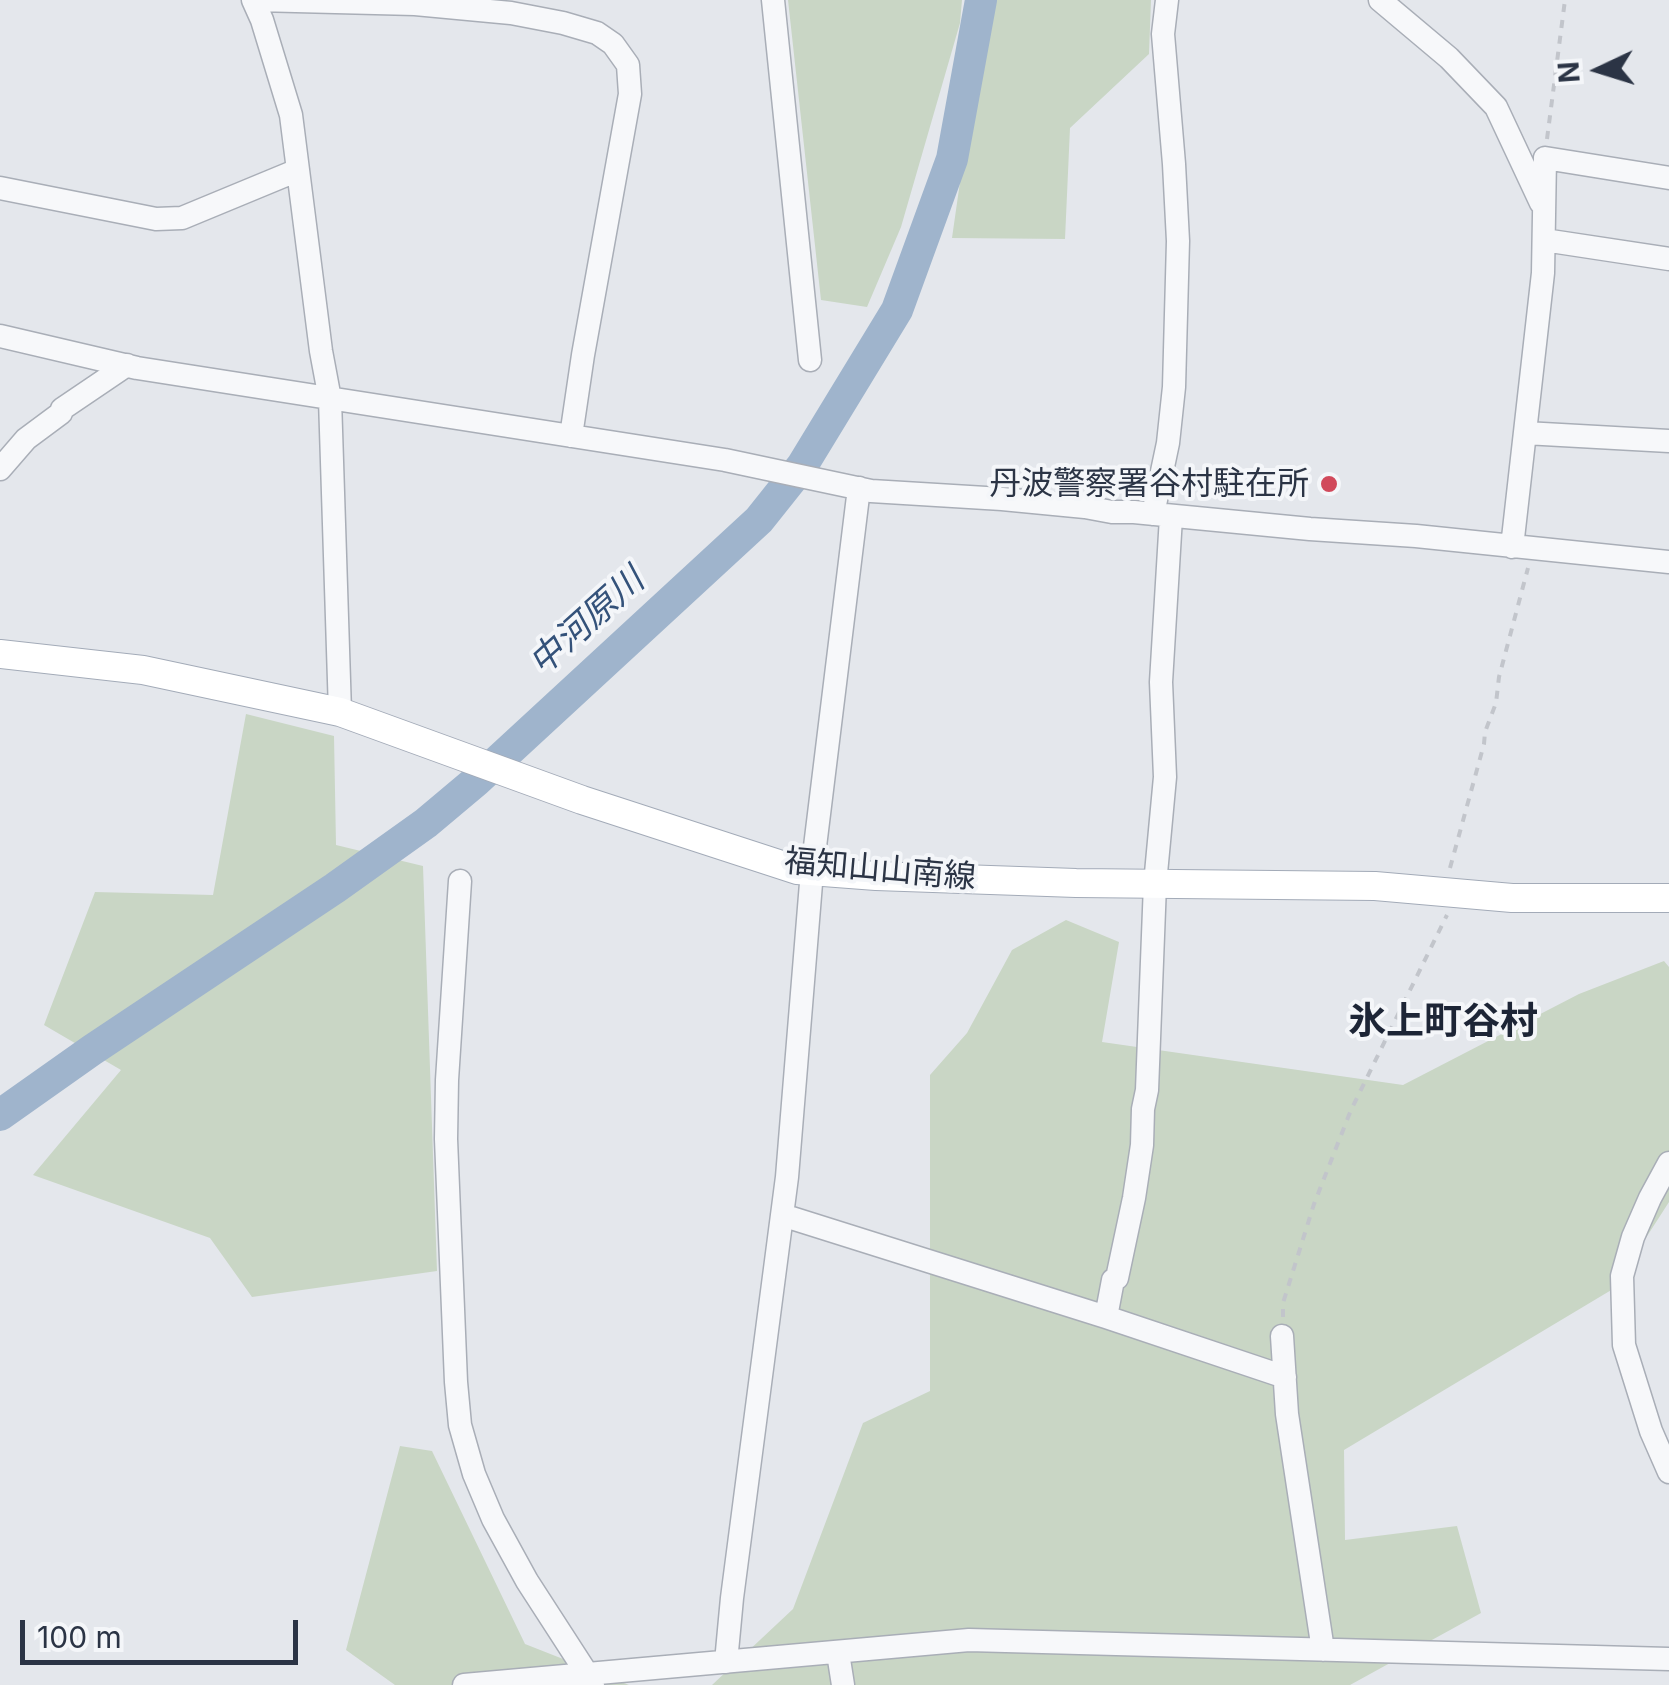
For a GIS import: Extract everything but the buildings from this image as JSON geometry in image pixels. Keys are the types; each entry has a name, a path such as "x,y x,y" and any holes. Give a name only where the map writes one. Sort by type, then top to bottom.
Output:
{"main road":[{"name":"福知山山南線","path":"0,654 143,670 340,712 551,789 797,870 1155,884 1375,886 1512,898 1669,898"}],"street":[{"path":"340,712 330,399 291,115 255,0 415,4 511,13 597,33 613,44 628,65 630,94 571,436"},
{"path":"774,0 810,360"},
{"path":"1106,1317 1142,1145 1155,884 1165,777 1162,516 1174,387 1178,241 1163,34 1167,0"},
{"path":"1380,0 1450,58 1496,107 1544,210"},
{"path":"1523,548 1526,433 1544,273 1544,158 1669,178"},
{"path":"0,188 156,220 182,218 298,170"},
{"path":"1544,240 1669,259"},
{"path":"0,336 127,365 752,465 871,491 1002,499 1669,562"},
{"path":"0,469 26,439 62,409 127,365"},
{"path":"1526,433 1669,441"},
{"path":"726,1662 788,1177 812,871 859,488"},
{"path":"460,881 446,1138 460,1425 474,1474 493,1519 526,1581 590,1679"},
{"path":"1669,1163 1633,1237 1622,1276 1624,1345 1650,1431 1669,1472"},
{"path":"782,1215 1285,1377"},
{"path":"1282,1336 1287,1414 1323,1650"},
{"path":"464,1685 590,1679 969,1640 1323,1650 1666,1653"},
{"path":"838,1653 843,1685"}],"path":[{"path":"1544,158 1565,0"},
{"path":"1282,1336 1283,1303 1314,1204 1450,892 1486,732 1496,704 1523,548"}],"green space":[{"path":"788,0 962,0 960,23 901,227 867,307 821,300"},
{"path":"986,0 1151,0 1149,54 1070,128 1065,239 952,238"},
{"path":"246,714 334,736 336,845 423,866 437,1271 252,1297 210,1238 33,1175 121,1070 44,1025 95,892 213,895"},
{"path":"1066,920 1119,942 1102,1042 1403,1085 1579,994 1664,961 1669,967 1669,1202 1613,1289 1344,1450 1345,1540 1457,1526 1481,1613 1350,1685 712,1685 793,1609 863,1423 930,1391 930,1075 967,1033 1012,950"},
{"path":"400,1446 432,1451 525,1644 629,1685 395,1685 346,1650"}],"waterway":[{"name":"中河原川","path":"0,1115 426,823 759,520 802,466 897,310 952,159 981,0"}],"place":[{"name":"丹波警察署谷村駐在所","path":"1329,484"}],"district":[{"name":"氷上町谷村","path":"1443,1023"}]}
